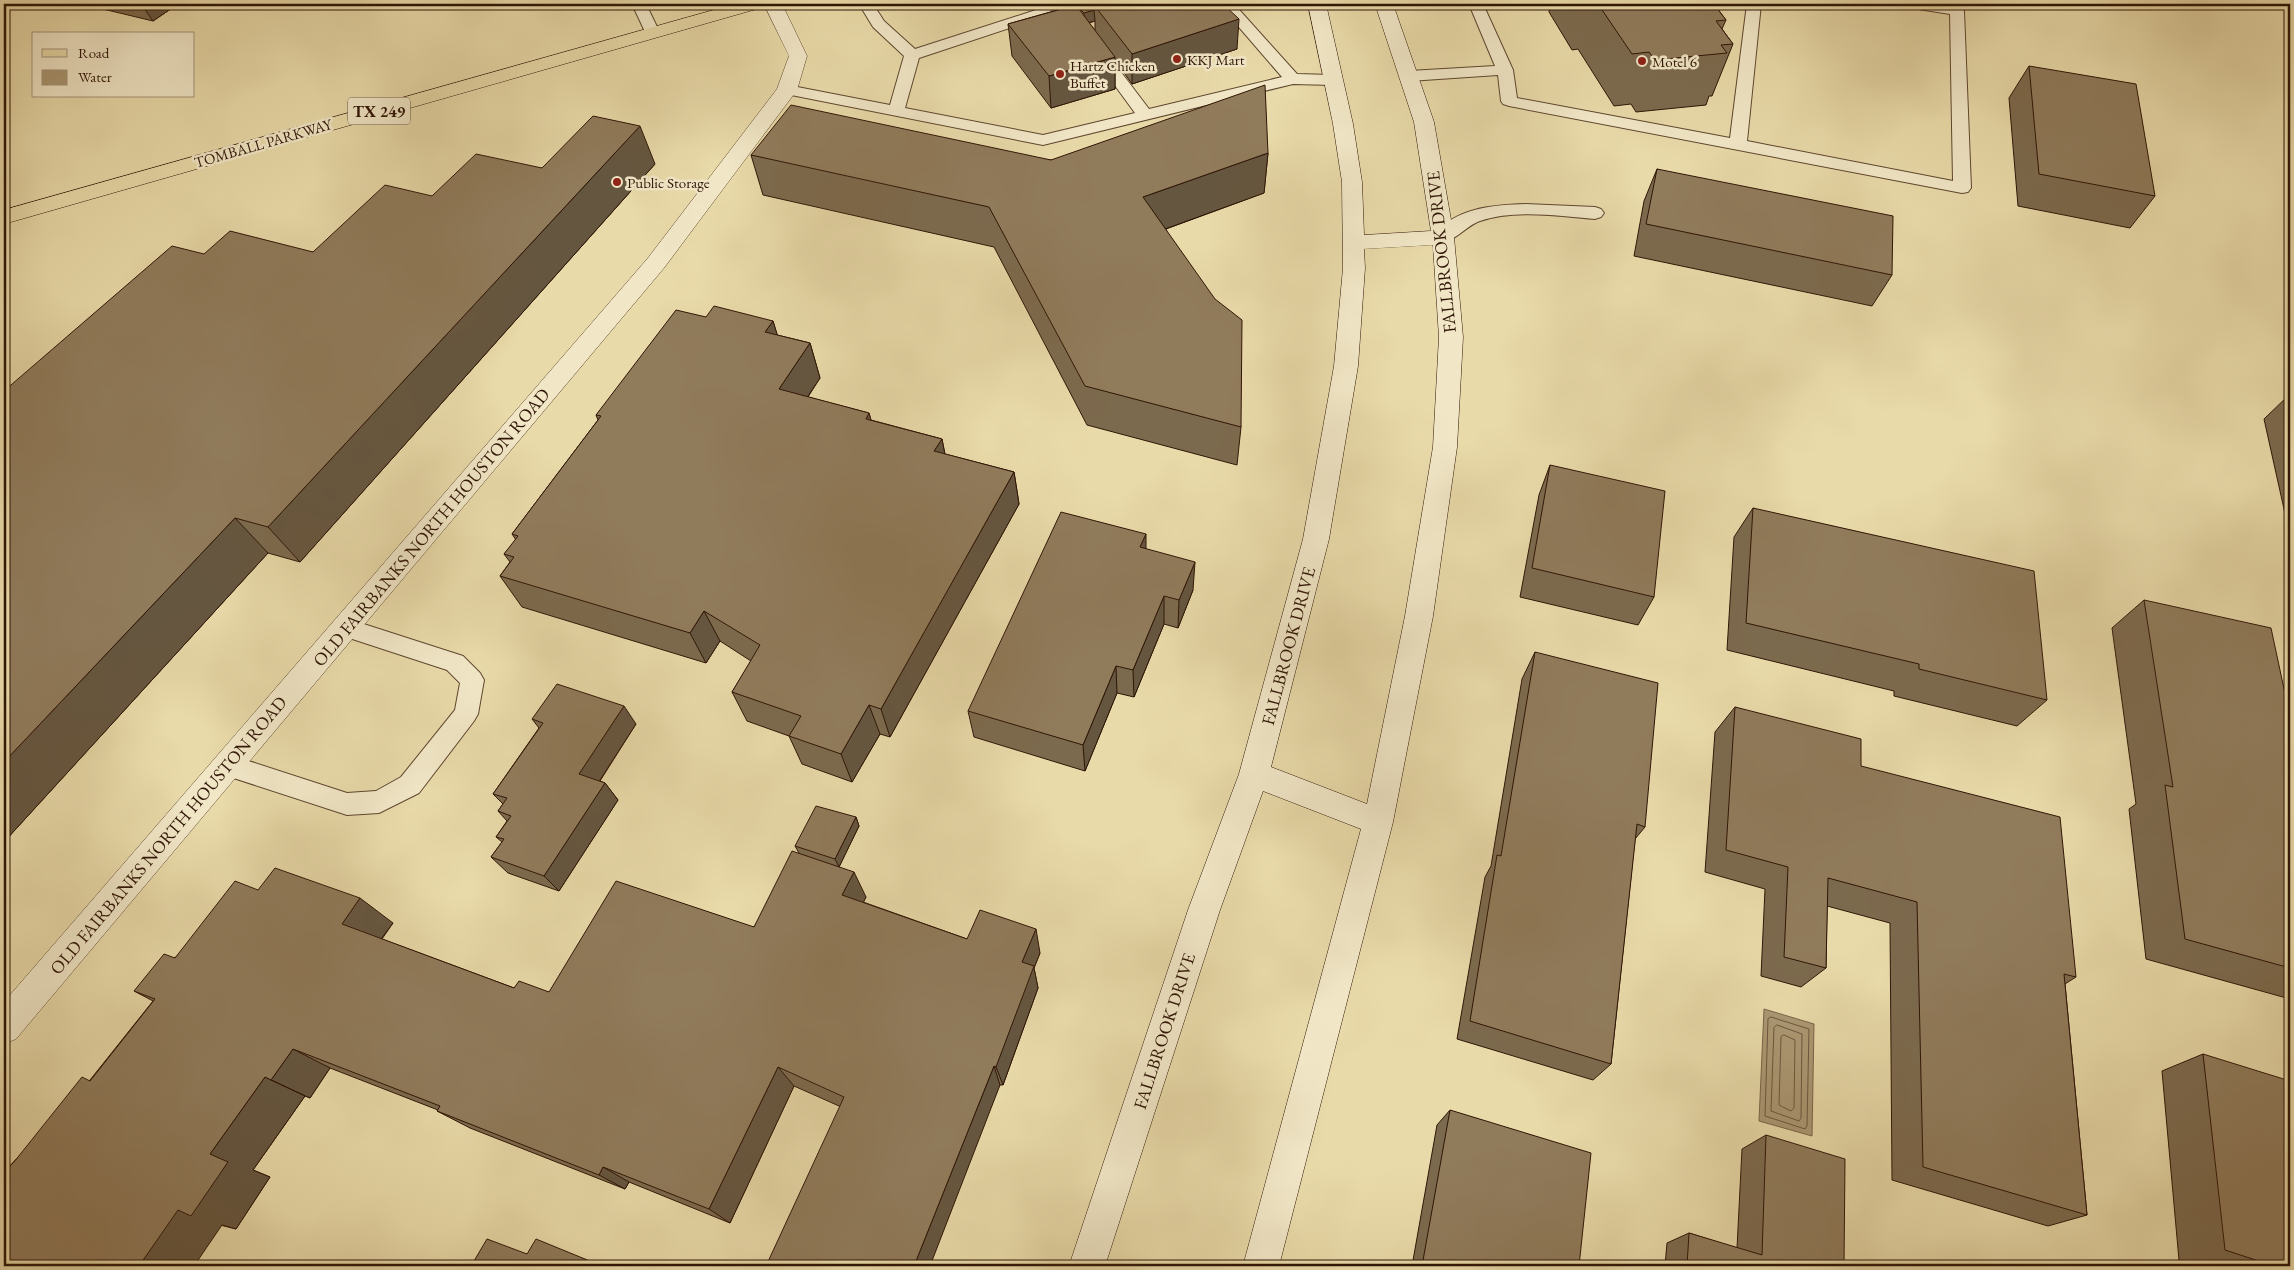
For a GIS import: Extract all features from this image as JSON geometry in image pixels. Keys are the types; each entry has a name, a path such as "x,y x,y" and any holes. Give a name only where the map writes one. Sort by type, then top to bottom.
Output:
{"main road":[{"name":"TOMBALL PARKWAY","path":"4,217 754,4"},
{"name":"OLD FAIRBANKS NORTH HOUSTON ROAD","path":"4,1027 656,263 787,90 798,56 773,4"},
{"name":"FALLBROOK DRIVE","path":"1086,1266 1204,910 1254,774 1316,540 1346,366 1354,268 1352,182 1317,4"},
{"name":"FALLBROOK DRIVE","path":"1261,1266 1378,822 1419,616 1445,447 1451,336 1443,237 1424,122 1410,76 1384,4"},
{"path":"1354,242 1443,237"},
{"path":"1254,774 1378,822"}],"lane":[{"path":"639,4 652,33"},
{"path":"866,4 878,24 912,55"},
{"path":"1226,4 1293,79"},
{"path":"1476,4 1505,70 1509,101 1962,188 1956,11 1912,4"},
{"path":"1738,144 1754,4"},
{"path":"912,55 1043,8 1060,20"},
{"path":"1089,38 1146,116"},
{"path":"896,111 912,55"},
{"path":"1410,76 1505,70"},
{"path":"787,90 1043,140 1293,79 1333,80"},
{"path":"1443,237 1460,222 1477,215 1521,210 1595,212"},
{"path":"227,765 347,804 378,802 410,785 466,714 472,680 455,664 345,627"}],"water":[{"path":"1764,1009 1814,1024 1812,1136 1759,1121"}],"building":[{"path":"1075,4 1097,4 1094,5 1094,10 1084,13"},
{"path":"1223,4 1239,19 1132,54 1094,5"},
{"path":"1598,4 1714,4 1726,20 1716,21 1733,44 1721,45 1727,53 1655,60 1649,52 1632,54"},
{"path":"1076,5 1115,57 1049,76 1008,24"},
{"path":"2029,66 2136,84 2155,196 2039,174"},
{"path":"1265,85 1268,153 1143,197 1215,299 1242,320 1241,427 1085,386 989,207 751,155 791,105 1051,160"},
{"path":"593,116 640,126 268,527 235,518 4,762 4,391 172,246 204,254 230,231 313,252 385,185 432,196 476,154 542,168"},
{"path":"1657,169 1893,216 1892,275 1646,224"},
{"path":"714,306 773,321 765,332 810,343 779,389 869,413 866,419 942,439 934,451 1014,472 881,709 869,705 841,754 789,736 801,716 732,692 760,645 704,611 690,633 500,576 514,557 504,554 518,536 512,534 601,416 596,415 676,310 706,317"},
{"path":"1550,465 1665,491 1654,597 1532,568"},
{"path":"1753,508 2034,571 2047,700 1919,669 1919,664 1746,623"},
{"path":"1061,512 1146,534 1140,547 1195,562 1179,600 1164,596 1133,670 1116,666 1083,745 968,711"},
{"path":"2144,600 2271,628 2290,717 2290,968 2185,939 2165,785 2173,787"},
{"path":"1535,652 1658,683 1645,827 1637,824 1611,1064 1470,1021 1497,855 1501,856"},
{"path":"557,684 624,706 579,774 605,783 544,876 491,857 504,839 496,837 511,816 498,811 507,798 493,794 543,723 532,719"},
{"path":"1735,707 1861,739 1861,766 2060,817 2076,977 2064,974 2087,1215 1923,1167 1917,902 1828,878 1826,968 1784,957 1788,867 1726,850"},
{"path":"816,806 856,817 835,859 795,846"},
{"path":"792,851 854,872 842,895 967,939 980,910 1036,929 1022,962 1034,966 996,1067 994,1066 916,1261 926,1266 766,1266 844,1097 778,1067 709,1209 603,1167 599,1175 437,1111 440,1106 293,1049 271,1080 265,1077 210,1154 228,1162 191,1216 178,1210 139,1266 4,1266 4,1171 14,1162 82,1077 90,1081 155,999 134,991 164,954 175,958 235,881 258,890 275,868 360,898 342,924 514,988 519,981 549,992 616,881 754,927"},
{"path":"2203,1054 2290,1081 2290,1266 2274,1266 2225,1250"},
{"path":"1450,1110 1591,1153 1579,1266 1422,1266"},
{"path":"1766,1135 1845,1159 1844,1266 1687,1266 1689,1233 1762,1255"},
{"path":"487,1239 527,1254 536,1239 602,1266 471,1266"}],"place":[{"name":"KKJ Mart","path":"1177,59"},
{"name":"Motel 6","path":"1642,61"},
{"name":"Hartz Chicken Buffet","path":"1060,74"},
{"name":"Public Storage","path":"617,182"}]}
